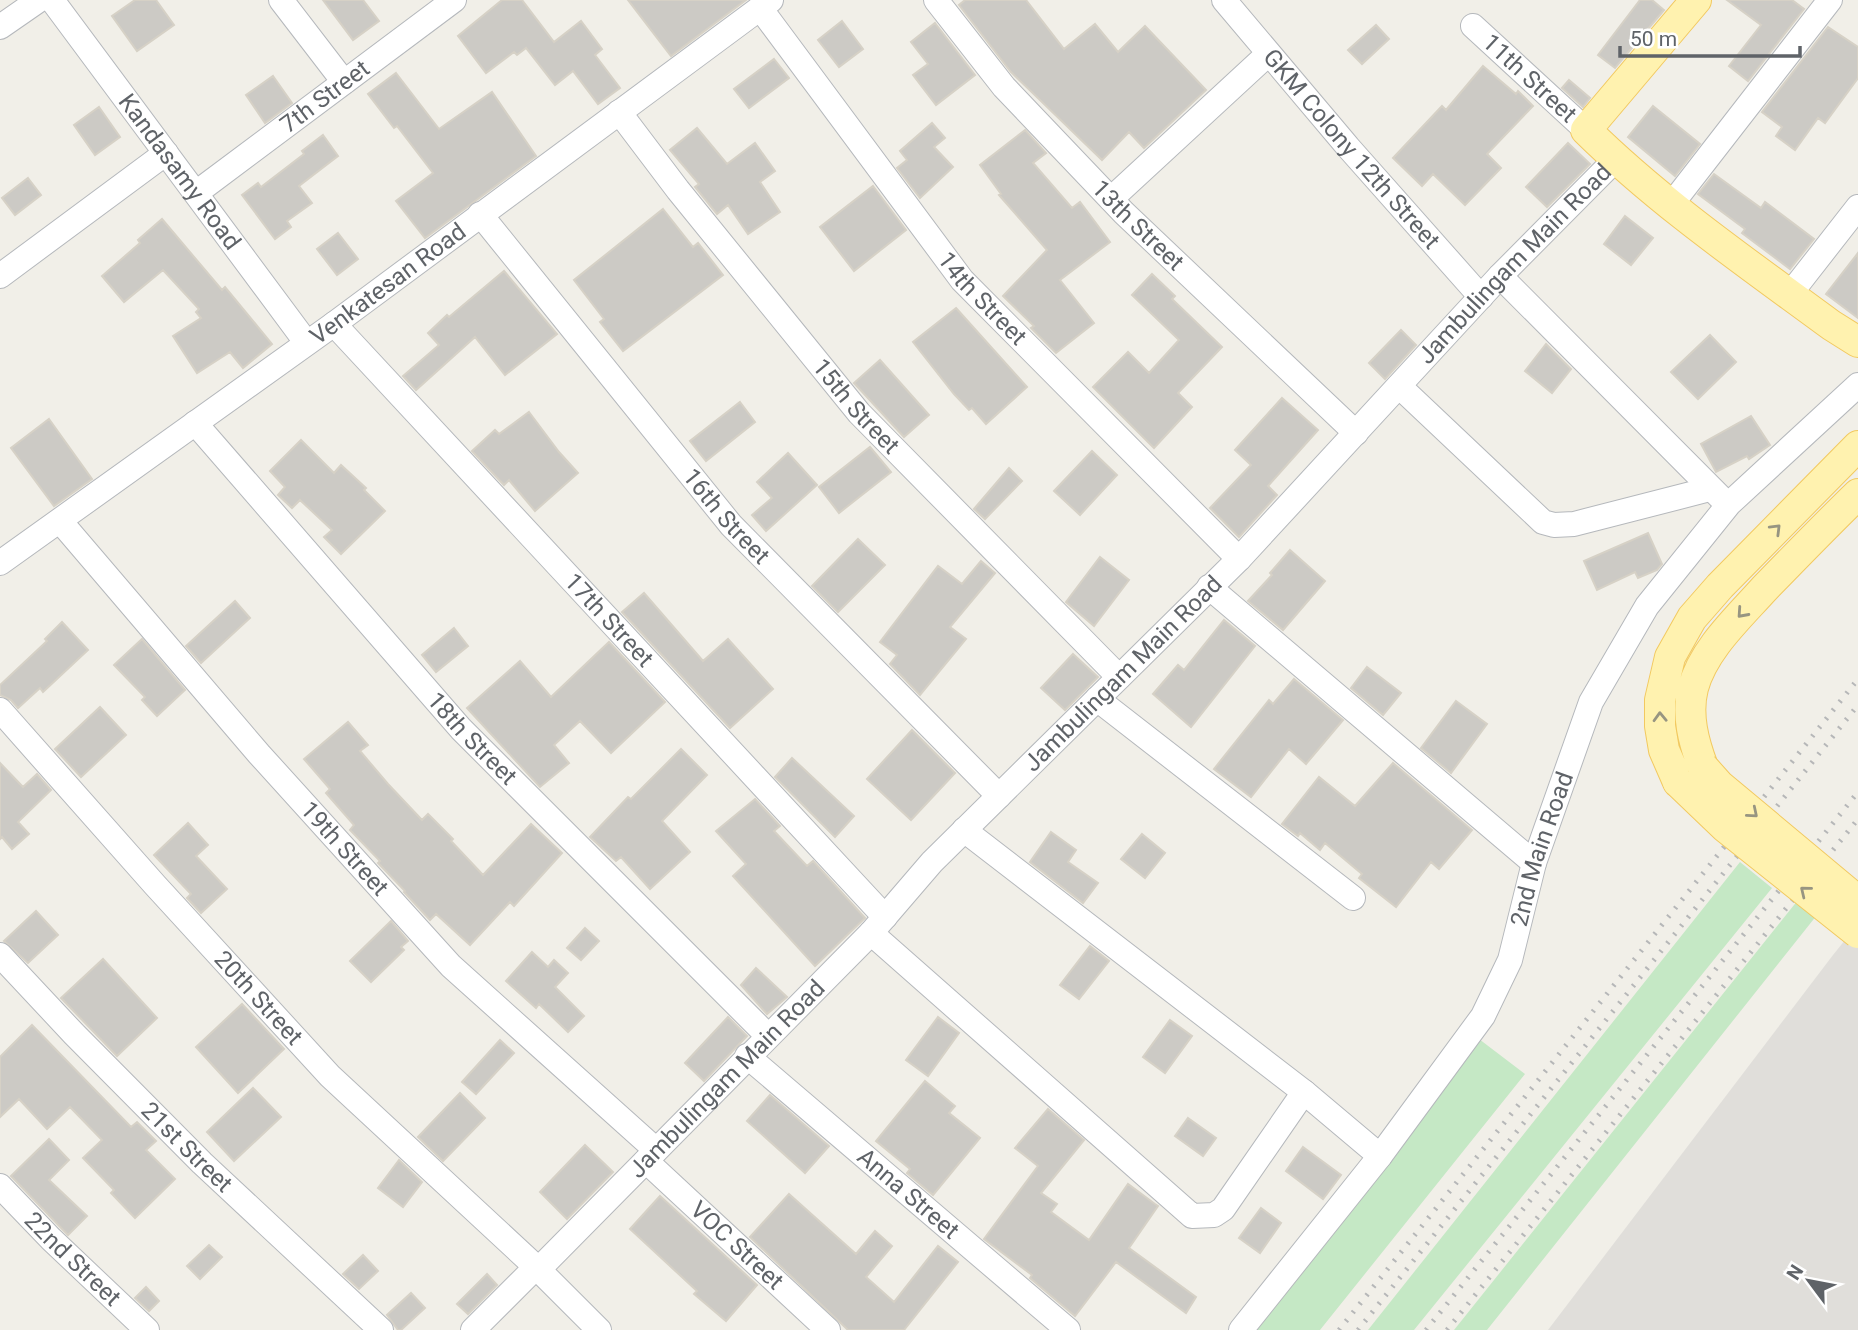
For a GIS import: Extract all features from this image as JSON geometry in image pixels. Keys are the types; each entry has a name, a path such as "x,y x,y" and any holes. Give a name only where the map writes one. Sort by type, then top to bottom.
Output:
{"main road":[{"name":"Jambulingam Main Road","path":"1616,159 1586,130 1686,3"},
{"path":"1616,159 1671,205 1858,342"},
{"path":"1858,446 1692,618 1670,657 1660,700 1664,750 1690,774 1725,827 1858,933"},
{"path":"1690,774 1693,688 1708,656 1737,619 1858,494"},
{"path":"1690,774 1718,786 1858,901"}],"street":[{"path":"0,27 39,0"},
{"name":"Kandasamy Road","path":"52,0 306,342"},
{"path":"281,0 344,82"},
{"name":"7th Street","path":"196,193 454,0"},
{"name":"13th Street","path":"936,0 1004,88 1111,199 1356,433"},
{"name":"GKM Colony 12th Street","path":"1224,0 1481,297"},
{"path":"1671,205 1830,0"},
{"name":"Venkatesan Road","path":"0,563 334,324 765,4"},
{"name":"14th Street","path":"765,4 962,280 1239,559"},
{"name":"11th Street","path":"1472,26 1586,130"},
{"path":"1111,199 1268,54"},
{"name":"15th Street","path":"619,111 678,190 859,413 1119,677"},
{"path":"0,276 166,153"},
{"name":"Jambulingam Main Road","path":"472,1330 536,1267 540,1268 878,925 932,862 1239,559 1500,276 1616,159"},
{"path":"1790,294 1858,207"},
{"name":"16th Street","path":"480,214 731,526 999,796"},
{"path":"1500,276 1719,496"},
{"name":"17th Street","path":"334,324 878,925 1192,1216 1214,1215 1223,1209 1304,1092"},
{"name":"2nd Main Road","path":"1241,1330 1380,1156 1483,1016 1510,960 1534,863 1591,702 1647,606 1719,496 1858,385"},
{"path":"1399,386 1543,522 1553,525 1574,524 1719,496"},
{"name":"18th Street","path":"195,423 461,729 768,1036"},
{"name":"19th Street","path":"60,522 259,754 452,966 651,1156"},
{"path":"1209,587 1534,863"},
{"path":"1097,699 1353,898"},
{"name":"20th Street","path":"0,710 330,1076 536,1267 599,1330"},
{"path":"964,830 1304,1092 1380,1156"},
{"name":"21st Street","path":"0,955 202,1163 381,1330"},
{"name":"Anna Street","path":"747,1056 1068,1330"},
{"name":"VOC Street","path":"651,1156 828,1330"},
{"name":"22nd Street","path":"0,1186 51,1239 147,1330"}],"shaded area":[{"path":"1858,924 1858,1330 1548,1330 1833,955"}],"green space":[{"path":"1740,862 1772,888 1414,1330 1368,1330"},
{"path":"1798,900 1817,915 1487,1330 1454,1330"},
{"path":"1479,1039 1525,1074 1320,1330 1252,1330"}],"building":[{"path":"135,0 156,0 174,25 137,51 112,16"},
{"path":"323,0 363,0 379,21 353,40"},
{"path":"502,0 522,0 554,42 581,21 602,49 595,55 620,88 598,104 573,71 555,85 526,48 517,55 514,52 486,73 458,36"},
{"path":"628,0 746,0 671,56"},
{"path":"965,0 1026,0 1064,49 1095,24 1118,52 1145,26 1206,90 1144,148 1129,132 1102,160 1011,72 959,5"},
{"path":"1640,0 1652,0 1664,10 1615,68 1598,55"},
{"path":"1727,0 1792,0 1804,9 1748,81 1729,66 1761,25"},
{"path":"842,21 863,49 839,67 818,40"},
{"path":"935,23 975,75 936,105 913,75 928,64 911,42"},
{"path":"1376,25 1389,39 1362,64 1348,50"},
{"path":"1828,27 1858,47 1858,78 1825,123 1818,118 1795,150 1776,136 1782,127 1762,112"},
{"path":"774,59 789,78 749,108 734,89"},
{"path":"1483,66 1516,94 1518,91 1533,106 1487,154 1501,168 1465,205 1433,174 1422,186 1393,158 1442,106 1446,110"},
{"path":"396,73 439,129 492,92 536,156 425,238 396,201 433,173 368,94"},
{"path":"273,76 292,103 265,123 246,95"},
{"path":"1569,80 1590,98 1583,107 1562,88"},
{"path":"1653,106 1700,144 1675,176 1628,137"},
{"path":"99,107 120,137 95,155 74,125"},
{"path":"932,123 945,138 934,147 953,167 920,198 897,168 907,160 900,151"},
{"path":"697,128 727,164 755,143 775,171 760,182 780,212 748,234 728,205 717,214 695,187 699,184 670,150"},
{"path":"1025,130 1046,153 1033,163 1072,208 1080,202 1110,242 1060,280 1094,323 1056,353 1031,328 1034,326 1003,296 1047,250 999,195 1001,194 980,165"},
{"path":"323,135 338,156 299,186 312,203 287,221 291,227 275,239 242,195 258,183 261,187 304,154 302,151"},
{"path":"1568,143 1590,164 1547,207 1526,187"},
{"path":"1714,174 1761,208 1765,202 1814,239 1790,269 1742,233 1745,229 1698,194"},
{"path":"28,178 41,195 15,215 2,198"},
{"path":"873,186 906,230 854,271 820,227"},
{"path":"663,209 693,247 698,243 723,275 623,351 600,322 604,319 574,280"},
{"path":"1625,216 1653,238 1631,265 1604,244"},
{"path":"162,219 222,290 225,287 272,344 243,368 230,352 197,373 173,336 201,318 196,312 199,309 163,270 124,302 102,276 140,243 138,240"},
{"path":"338,233 358,259 337,275 317,249"},
{"path":"1858,253 1858,318 1826,294"},
{"path":"504,271 557,334 505,375 475,337 416,390 403,376 439,345 428,333"},
{"path":"1152,274 1175,296 1172,299 1222,347 1178,393 1192,407 1154,448 1093,387 1128,352 1149,373 1179,340 1132,295"},
{"path":"956,308 1027,387 986,424 954,394 913,342"},
{"path":"1401,330 1416,345 1385,379 1369,363"},
{"path":"1710,335 1736,362 1698,399 1671,372"},
{"path":"1546,344 1571,369 1552,393 1525,371"},
{"path":"880,360 929,415 904,437 854,383"},
{"path":"1282,398 1318,430 1268,486 1277,495 1239,537 1210,508 1251,465 1235,450"},
{"path":"740,402 755,422 706,461 690,441"},
{"path":"529,412 578,473 535,511 509,480 504,485 472,451 495,430 499,434"},
{"path":"1751,416 1770,445 1749,459 1747,456 1716,472 1701,444"},
{"path":"49,419 92,479 54,506 11,448"},
{"path":"301,440 334,473 341,465 366,488 364,490 385,511 341,554 324,537 332,530 300,500 292,508 278,495 285,487 270,471"},
{"path":"870,447 891,472 839,513 819,487"},
{"path":"1092,451 1117,475 1080,515 1054,491"},
{"path":"788,453 817,485 766,531 752,515 772,498 757,482"},
{"path":"1009,468 1022,481 985,519 974,509"},
{"path":"1648,533 1662,564 1657,570 1638,578 1635,572 1597,590 1584,561"},
{"path":"858,539 885,565 838,612 812,586"},
{"path":"1290,550 1325,581 1283,630 1248,601"},
{"path":"1100,557 1129,580 1094,626 1066,602"},
{"path":"981,561 995,573 950,627 966,639 920,695 890,664 897,655 880,642 938,566 962,584"},
{"path":"644,593 703,661 728,639 773,689 730,728 622,612"},
{"path":"235,601 250,618 201,663 186,646"},
{"path":"1224,620 1255,646 1191,727 1153,694 1178,665 1184,670"},
{"path":"62,622 88,650 43,692 40,688 18,708 11,700 0,695 0,685 47,641 45,639"},
{"path":"454,628 468,646 436,672 422,655"},
{"path":"142,639 185,690 157,716 142,700 145,697 114,665"},
{"path":"609,642 665,702 611,753 580,721 554,745 569,763 540,787 467,708 520,661 551,697"},
{"path":"1073,654 1098,677 1065,710 1041,688"},
{"path":"1367,667 1401,693 1383,715 1351,688"},
{"path":"1294,679 1343,720 1306,764 1289,749 1251,797 1214,769 1269,700 1273,704"},
{"path":"1456,701 1487,724 1451,773 1421,748"},
{"path":"100,707 126,735 81,777 55,749"},
{"path":"348,722 368,745 360,751 388,784 422,820 428,814 483,875 531,824 562,853 514,906 510,902 470,945 436,914 430,920 378,863 380,861 350,830 354,825 326,793 330,789 304,759"},
{"path":"912,730 955,773 911,820 867,779"},
{"path":"681,749 707,775 662,821 690,852 650,889 621,857 616,861 590,837 628,797 631,799"},
{"path":"792,758 854,816 835,837 775,777"},
{"path":"0,763 23,787 37,774 51,790 18,822 29,834 12,849 2,837 0,839"},
{"path":"1393,763 1472,830 1439,869 1431,862 1396,907 1359,878 1362,874 1325,843 1320,850 1300,833 1298,836 1282,824 1319,777 1355,806"},
{"path":"755,799 780,826 774,831 807,866 813,861 865,918 815,966 733,876 746,864 716,831"},
{"path":"188,823 208,845 196,856 227,889 201,913 187,898 191,894 154,855"},
{"path":"1051,832 1076,850 1068,862 1098,883 1083,903 1030,862"},
{"path":"1142,834 1165,853 1145,878 1121,859"},
{"path":"36,911 58,935 28,963 4,941"},
{"path":"391,921 408,941 401,947 404,950 371,982 350,961"},
{"path":"585,928 599,941 581,960 567,948"},
{"path":"1090,946 1109,961 1079,999 1060,985"},
{"path":"532,952 548,967 554,960 568,973 555,987 584,1016 568,1032 539,1004 536,1008 506,981"},
{"path":"103,959 157,1018 117,1056 61,998"},
{"path":"756,968 787,997 767,1014 741,985"},
{"path":"242,1004 284,1049 238,1093 196,1047"},
{"path":"728,1017 747,1036 704,1081 685,1063"},
{"path":"938,1017 959,1033 928,1076 906,1060"},
{"path":"1170,1020 1192,1036 1165,1073 1143,1057"},
{"path":"32,1025 131,1127 137,1122 156,1141 146,1150 175,1179 135,1218 111,1193 114,1190 83,1158 102,1140 70,1107 47,1129 19,1099 0,1117 0,1057"},
{"path":"500,1040 514,1053 476,1094 462,1082"},
{"path":"925,1081 955,1106 949,1113 980,1138 933,1195 907,1173 910,1169 876,1141"},
{"path":"253,1088 281,1117 234,1161 207,1132"},
{"path":"460,1093 485,1118 443,1161 418,1137"},
{"path":"770,1095 829,1146 805,1173 747,1121"},
{"path":"1048,1109 1084,1140 1041,1193 1057,1204 1051,1212 1089,1240 1128,1184 1158,1206 1129,1248 1196,1297 1186,1313 1116,1262 1075,1316 1030,1278 1032,1275 984,1239 1038,1166 1015,1148"},
{"path":"1188,1118 1216,1138 1203,1156 1175,1136"},
{"path":"49,1139 69,1160 49,1180 87,1216 68,1235 11,1176"},
{"path":"585,1145 613,1172 567,1219 540,1192"},
{"path":"1303,1147 1341,1175 1323,1199 1286,1171"},
{"path":"399,1160 422,1182 403,1207 378,1188"},
{"path":"789,1194 856,1254 875,1231 892,1246 866,1277 894,1302 938,1246 958,1262 904,1330 848,1330 750,1237"},
{"path":"660,1196 757,1285 726,1321 694,1294 697,1291 630,1229"},
{"path":"1261,1208 1281,1223 1260,1253 1239,1238"},
{"path":"209,1245 222,1257 200,1279 187,1266"},
{"path":"363,1255 378,1271 359,1289 343,1274"},
{"path":"487,1274 497,1285 468,1314 457,1304"},
{"path":"146,1287 159,1301 149,1311 135,1298"},
{"path":"411,1293 425,1308 398,1330 387,1315"}],"railway":[{"path":"1339,1330 1858,679"},
{"path":"1358,1330 1858,705"},
{"path":"1426,1330 1858,792"},
{"path":"1447,1330 1858,819"}]}
